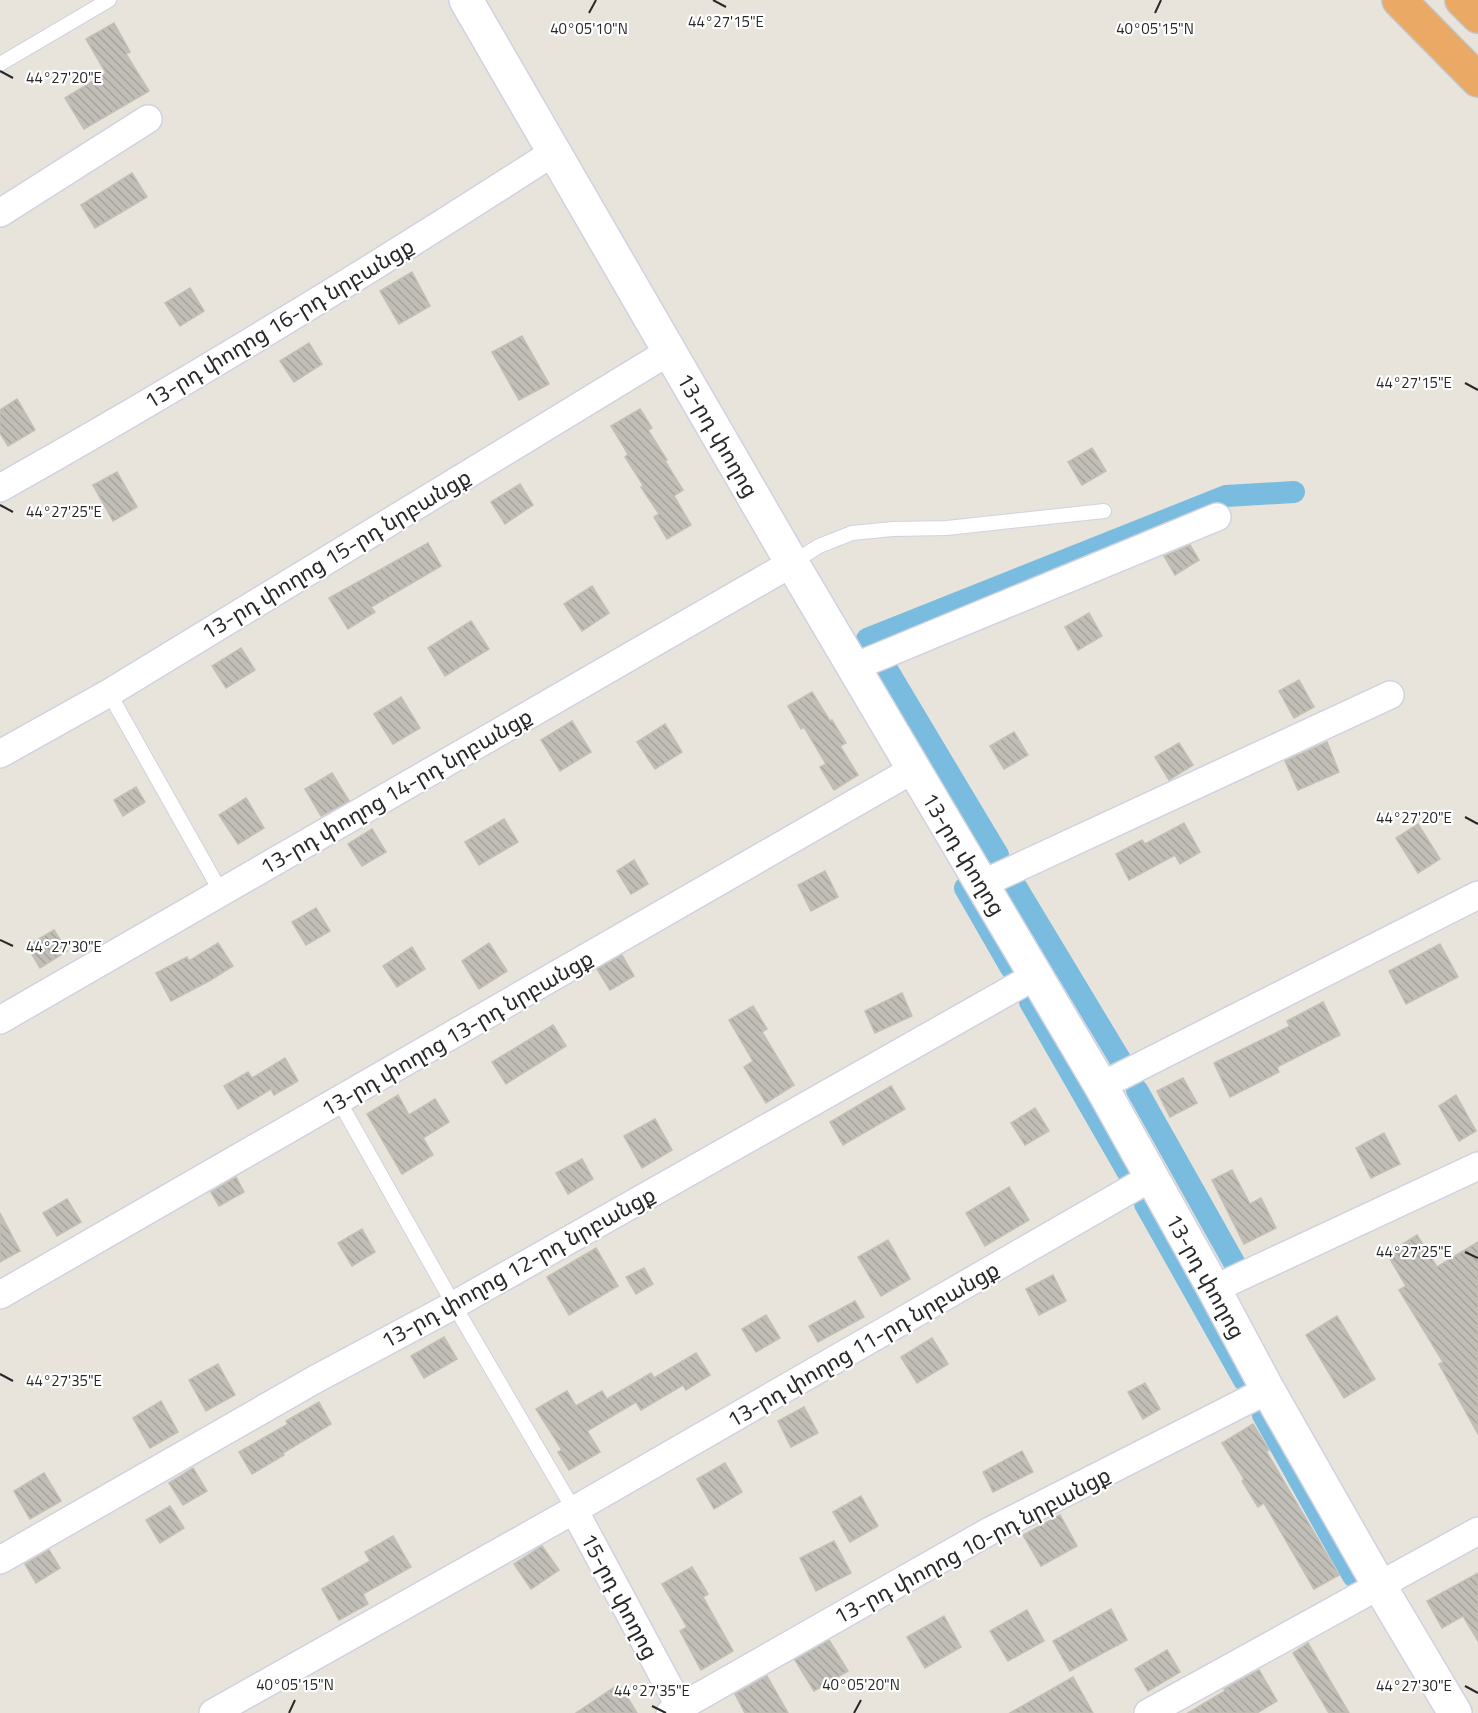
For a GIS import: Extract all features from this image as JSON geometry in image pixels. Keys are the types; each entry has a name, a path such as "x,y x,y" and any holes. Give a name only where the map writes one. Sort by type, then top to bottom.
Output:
{"highway":[{"path":"1399,0 1478,80"},
{"path":"1462,0 1478,15"}],"street":[{"name":"13-րդ փողոց","path":"466,0 792,563 1037,975 1215,1289 1268,1390 1455,1713"},
{"path":"0,213 148,118"},
{"name":"13-րդ փողոց 16-րդ նրբանցք","path":"0,488 408,246 554,152"},
{"name":"13-րդ փողոց 15-րդ նրբանցք","path":"0,754 109,693 670,351"},
{"path":"854,667 1217,517"},
{"name":"13-րդ փողոց 14-րդ նրբանցք","path":"0,1020 792,563"},
{"path":"981,884 1390,695"},
{"name":"13-րդ փողոց 13-րդ նրբանցք","path":"0,1296 914,769"},
{"path":"1101,1086 1478,895"},
{"name":"13-րդ փողոց 12-րդ նրբանցք","path":"0,1560 314,1380 454,1305 1037,975"},
{"path":"1215,1289 1478,1166"},
{"name":"13-րդ փողոց 11-րդ նրբանցք","path":"213,1713 574,1510 1152,1177"},
{"name":"13-րդ փողոց 10-րդ նրբանցք","path":"678,1711 988,1532 1268,1390"},
{"name":"15-րդ փողոց","path":"574,1510 678,1711"},
{"path":"1148,1713 1478,1531"}],"lane":[{"path":"0,64 109,0"},
{"path":"792,563 819,546 852,532 947,528 1104,511"},
{"path":"109,693 221,892"},
{"path":"339,1101 454,1305 574,1510"}],"building":[{"path":"114,23 130,52 126,54 149,91 84,129 65,98 106,73 86,39"},
{"path":"132,173 147,197 95,228 81,205"},
{"path":"412,272 430,306 399,324 380,291"},
{"path":"190,288 204,311 180,326 165,303"},
{"path":"522,336 549,384 519,400 492,352"},
{"path":"309,343 322,364 294,382 280,361"},
{"path":"17,399 35,430 8,446 0,433 0,410"},
{"path":"640,409 652,428 648,430 683,490 674,496 691,525 667,539 654,517 659,514 641,487 643,485 625,457 628,454 611,426"},
{"path":"1092,448 1106,471 1082,485 1068,462"},
{"path":"117,472 137,507 113,521 93,485"},
{"path":"520,484 533,505 505,524 491,502"},
{"path":"428,543 441,566 371,607 375,612 348,629 329,598"},
{"path":"1190,545 1199,560 1175,575 1164,556"},
{"path":"592,586 609,613 582,631 564,604"},
{"path":"1089,613 1102,636 1078,650 1065,627"},
{"path":"471,621 489,649 445,676 428,648"},
{"path":"241,648 255,670 226,688 212,666"},
{"path":"1299,680 1314,707 1294,718 1279,691"},
{"path":"812,692 846,743 840,746 858,775 834,790 820,767 826,764 804,727 801,729 788,706"},
{"path":"401,697 420,728 393,744 374,714"},
{"path":"572,721 591,752 560,771 541,740"},
{"path":"665,724 682,752 655,769 637,742"},
{"path":"1014,732 1028,755 1004,769 990,746"},
{"path":"1327,742 1339,772 1298,790 1285,761"},
{"path":"1179,743 1193,765 1169,780 1155,757"},
{"path":"332,773 349,801 321,816 305,789"},
{"path":"136,787 145,802 123,816 114,800"},
{"path":"246,798 264,828 238,844 219,815"},
{"path":"504,819 518,842 479,865 465,842"},
{"path":"1184,823 1200,852 1180,864 1175,855 1129,880 1116,854 1142,840 1145,844"},
{"path":"1418,824 1440,859 1418,873 1396,838"},
{"path":"372,829 386,852 362,866 348,844"},
{"path":"634,860 648,884 631,894 617,871"},
{"path":"825,871 838,897 811,911 798,885"},
{"path":"316,908 330,931 306,945 292,922"},
{"path":"54,930 67,951 40,968 27,946"},
{"path":"218,943 233,966 171,1001 156,973 187,957 189,961"},
{"path":"489,943 507,971 479,989 462,961"},
{"path":"1440,944 1458,977 1406,1004 1389,971"},
{"path":"412,947 425,969 397,987 383,966"},
{"path":"622,955 634,976 610,990 597,969"},
{"path":"902,993 912,1016 875,1033 865,1011"},
{"path":"1323,1002 1340,1035 1277,1067 1279,1072 1230,1097 1214,1063 1290,1026 1287,1021"},
{"path":"753,1006 767,1029 762,1032 794,1085 766,1103 744,1067 753,1061 729,1020"},
{"path":"553,1025 566,1046 506,1084 492,1062"},
{"path":"285,1058 298,1081 274,1095 271,1089 238,1109 224,1086 248,1072 252,1078"},
{"path":"1183,1078 1197,1103 1170,1117 1157,1091"},
{"path":"891,1086 905,1109 843,1145 830,1122"},
{"path":"398,1095 409,1115 435,1099 449,1122 423,1138 433,1155 402,1174 367,1114"},
{"path":"1456,1095 1476,1131 1459,1141 1439,1106"},
{"path":"1035,1108 1049,1131 1025,1145 1011,1123"},
{"path":"655,1119 672,1150 642,1168 624,1136"},
{"path":"1384,1133 1400,1164 1371,1178 1356,1148"},
{"path":"582,1159 593,1179 568,1194 556,1173"},
{"path":"1232,1170 1250,1204 1261,1198 1276,1228 1244,1244 1212,1180"},
{"path":"236,1177 244,1192 219,1206 211,1192"},
{"path":"1009,1187 1029,1220 985,1246 966,1213"},
{"path":"67,1199 81,1222 57,1236 43,1213"},
{"path":"0,1213 20,1251 0,1262"},
{"path":"362,1229 375,1252 352,1266 338,1243"},
{"path":"1417,1235 1437,1267 1478,1242 1478,1434 1439,1364 1443,1362 1399,1290 1406,1286 1387,1254"},
{"path":"888,1240 910,1279 881,1296 858,1257"},
{"path":"596,1248 618,1286 569,1315 547,1277"},
{"path":"644,1268 653,1284 636,1294 626,1277"},
{"path":"1053,1275 1066,1301 1039,1315 1026,1289"},
{"path":"855,1301 864,1317 818,1342 809,1326"},
{"path":"766,1315 780,1338 756,1352 742,1329"},
{"path":"1337,1316 1375,1379 1344,1398 1306,1335"},
{"path":"444,1337 457,1359 424,1378 411,1356"},
{"path":"932,1338 948,1364 917,1383 901,1357"},
{"path":"696,1353 710,1375 686,1390 683,1385 641,1410 636,1402 587,1431 600,1452 569,1470 558,1452 562,1450 536,1409 567,1391 576,1406 602,1391 607,1399 651,1373 654,1378"},
{"path":"218,1364 235,1395 206,1411 189,1380"},
{"path":"1145,1383 1160,1409 1143,1419 1128,1392"},
{"path":"161,1401 178,1432 150,1448 133,1418"},
{"path":"319,1402 331,1424 252,1474 239,1452 288,1424 286,1421"},
{"path":"804,1407 818,1433 791,1447 778,1421"},
{"path":"1253,1424 1269,1450 1266,1451 1339,1575 1314,1589 1264,1503 1258,1507 1222,1443"},
{"path":"1022,1451 1033,1472 993,1492 983,1472"},
{"path":"725,1463 742,1492 714,1509 697,1479"},
{"path":"193,1468 207,1491 183,1505 169,1483"},
{"path":"44,1473 61,1501 30,1519 14,1491"},
{"path":"861,1496 878,1526 850,1542 833,1512"},
{"path":"170,1506 184,1528 160,1543 146,1520"},
{"path":"1060,1515 1077,1546 1041,1566 1023,1535"},
{"path":"393,1536 411,1567 363,1594 368,1604 339,1620 322,1589 370,1561 365,1552"},
{"path":"834,1541 851,1573 816,1591 800,1558"},
{"path":"542,1546 559,1570 531,1589 514,1564"},
{"path":"49,1550 60,1568 36,1583 25,1564"},
{"path":"692,1567 708,1594 703,1597 733,1651 701,1670 680,1631 687,1627 662,1584"},
{"path":"1478,1573 1478,1641 1463,1616 1442,1628 1427,1601"},
{"path":"1111,1609 1127,1640 1070,1671 1053,1641"},
{"path":"1027,1610 1044,1641 1008,1661 990,1631"},
{"path":"944,1616 961,1647 925,1668 907,1637"},
{"path":"829,1640 848,1671 814,1691 795,1660"},
{"path":"1308,1643 1349,1713 1329,1713 1293,1653"},
{"path":"1167,1650 1180,1672 1148,1691 1135,1669"},
{"path":"1259,1670 1277,1701 1257,1713 1188,1713 1225,1691 1224,1689"},
{"path":"767,1676 788,1713 745,1713 735,1694"},
{"path":"1073,1677 1093,1713 1010,1713"},
{"path":"619,1684 637,1713 576,1713"}],"waterway":[{"path":"867,639 1226,496 1294,492"},
{"path":"885,666 998,855"},
{"path":"1015,885 1121,1061"},
{"path":"965,888 1011,968"},
{"path":"1030,1002 1130,1176"},
{"path":"1137,1090 1236,1266"},
{"path":"1145,1204 1244,1380"},
{"path":"1263,1415 1353,1576"}]}
